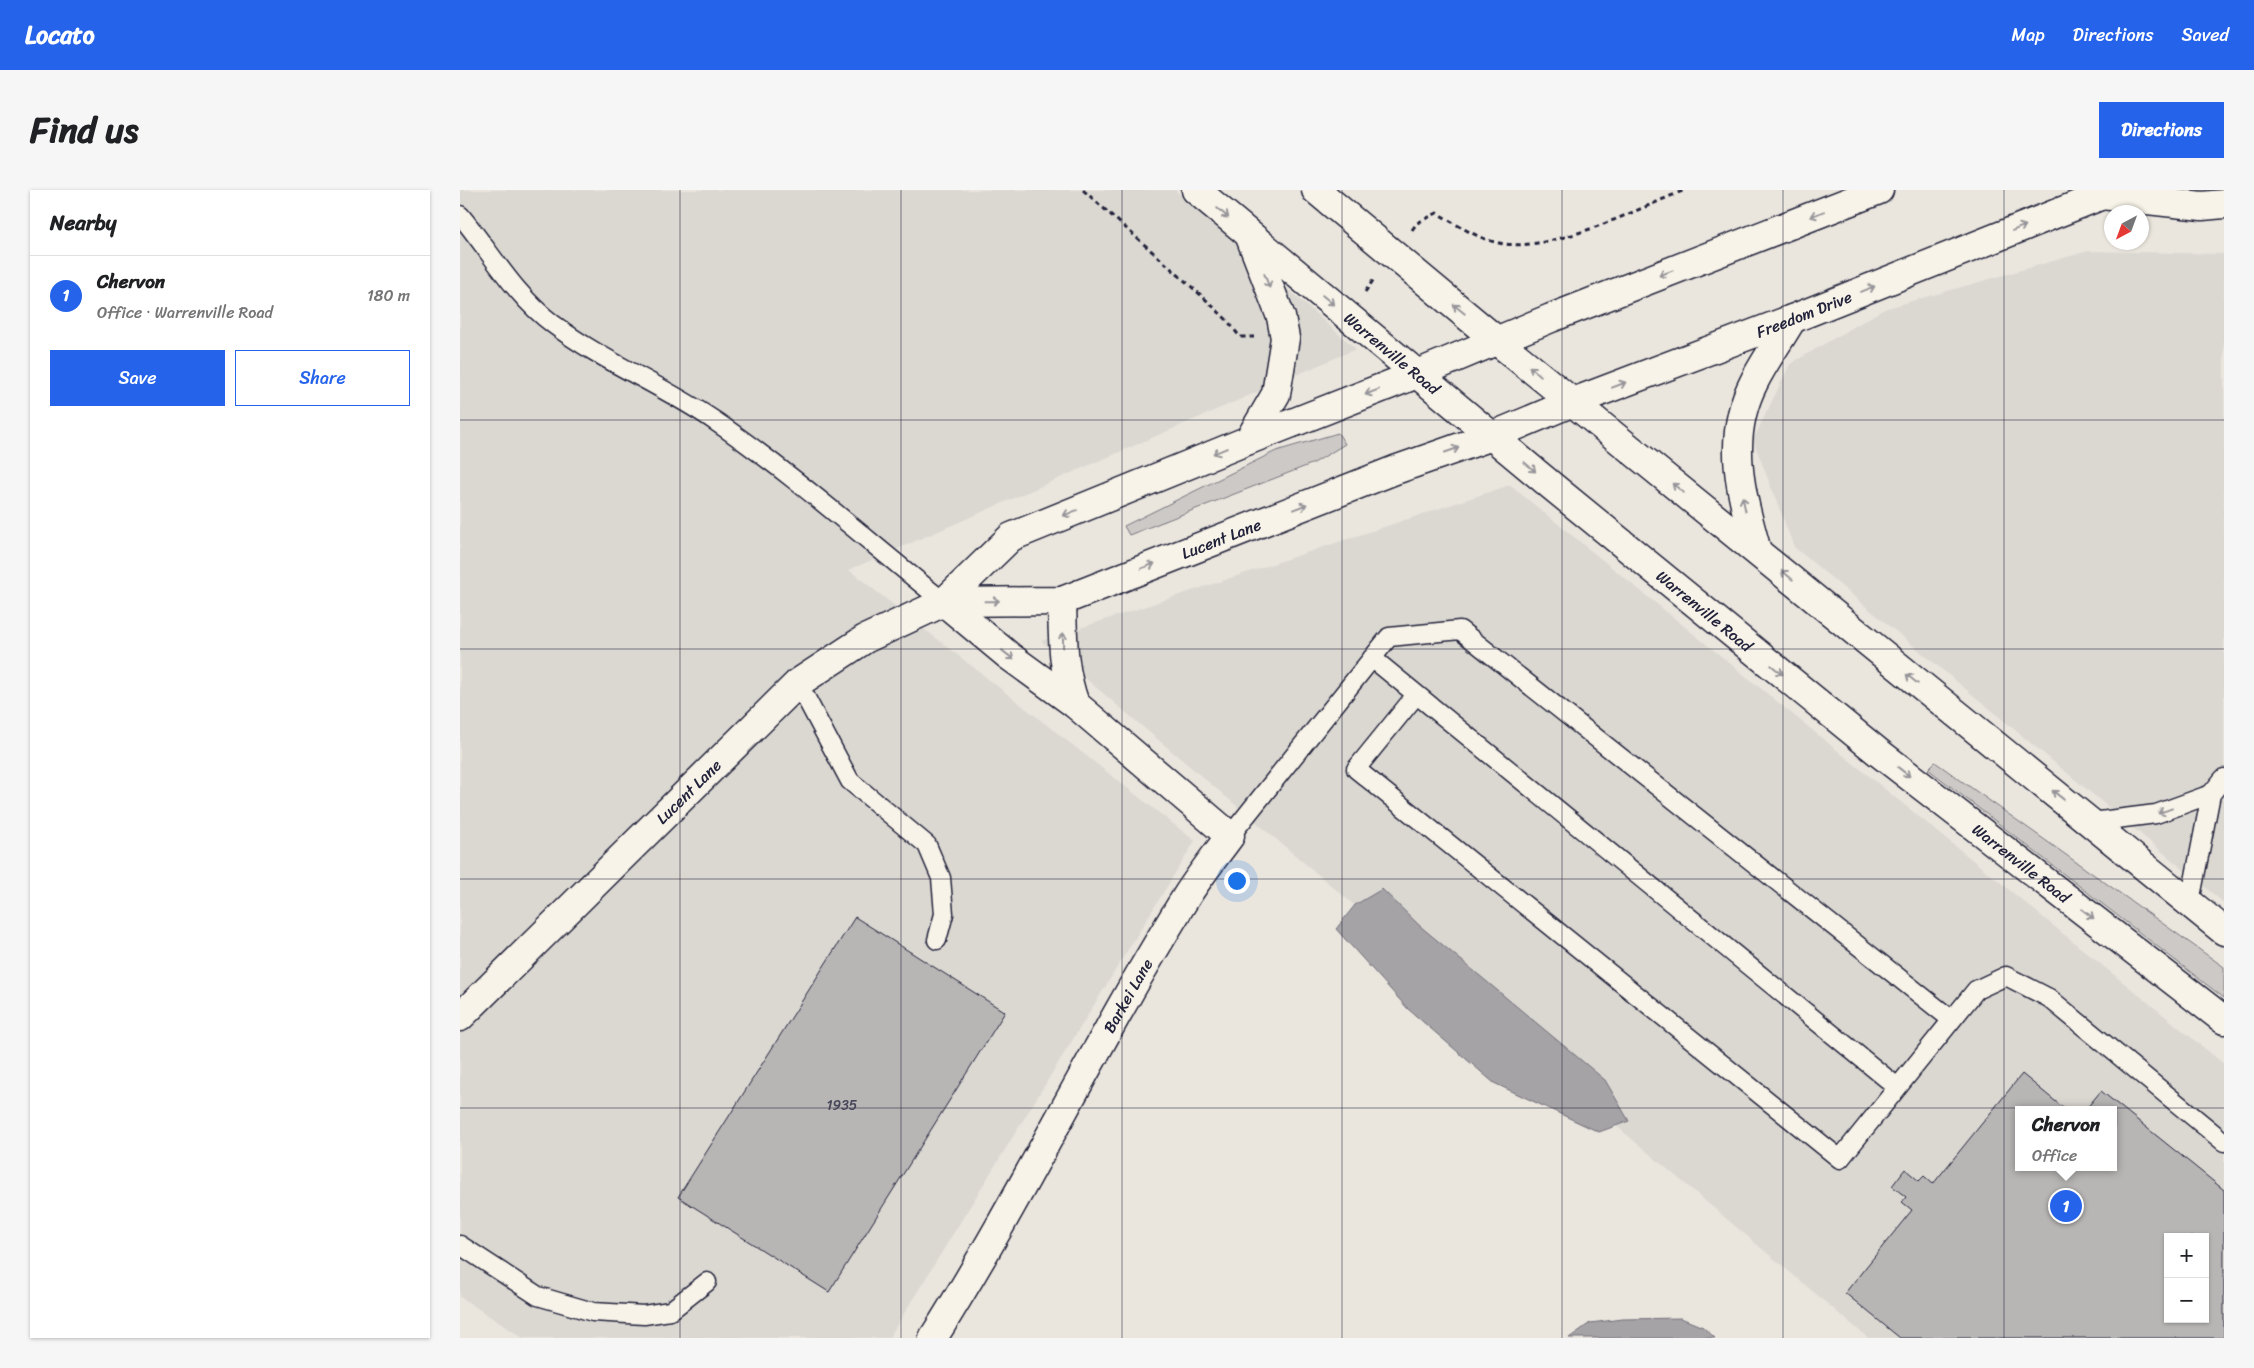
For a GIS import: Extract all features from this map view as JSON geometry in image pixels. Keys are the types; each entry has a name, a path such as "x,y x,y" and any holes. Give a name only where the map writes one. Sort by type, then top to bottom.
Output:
{"main road":[{"name":"Warrenville Road","path":"1196,190 1346,316 1878,752 2224,1020"},
{"path":"1316,190 1496,340 1950,710 2092,822 2224,930"},
{"path":"1417,374 1496,340 1878,190"},
{"path":"2108,192 2202,206 2224,204"},
{"name":"Freedom Drive","path":"1492,436 1573,402 1792,319 2108,192"},
{"path":"1249,440 1276,394 1285,338 1281,318 1250,236"},
{"path":"1757,551 1745,510 1737,468 1739,425 1753,383 1792,319"},
{"name":"Lucent Lane","path":"460,1017 798,683 865,639 944,602 1011,537 1417,374"},
{"name":"Lucent Lane","path":"944,602 1062,601 1394,470 1492,436"},
{"path":"1062,601 1063,658 1067,682 1075,704"},
{"path":"944,602 1009,656 1075,704 1230,836"},
{"name":"Barkei Lane","path":"932,1338 1027,1177 1134,985 1189,892 1230,836"}],"lane":[{"path":"460,215 520,293 552,324 621,367 662,388 715,421 777,467 944,602"},
{"path":"1230,836 1389,637 1460,630 1952,1020"},
{"path":"1372,658 1897,1087"},
{"path":"798,683 850,782 927,845 941,878 944,914 937,940"},
{"path":"1416,695 1356,769 1840,1160 1976,990 2006,976 2048,998 2224,1142"},
{"path":"2190,902 2211,794 2224,778"},
{"path":"2092,822 2156,814 2211,794"},
{"path":"460,1245 538,1296 593,1312 644,1315 670,1311 707,1282"}],"path":[{"path":"1083,190 1202,296 1227,320 1240,337 1260,337"},
{"path":"1346,316 1418,223 1437,213 1471,233 1497,243 1521,246 1548,242 1578,232 1685,190"}],"shaded area":[{"path":"460,190 1175,190 1356,349 849,570 1195,841 889,1338 523,1338 460,1297"},
{"path":"2088,251 2224,254 2224,903 1794,547 1753,440 1790,364 1884,309"},
{"path":"1338,433 1345,444 1314,463 1129,535 1124,526 1276,451"},
{"path":"1510,485 2224,1064 2224,1338 1868,1338 1041,641"},
{"path":"1935,762 2224,967 2224,998 1928,769"},
{"path":"1382,889 1420,926 1605,1080 1629,1121 1599,1132 1494,1083 1408,1009 1336,929 1355,905"},
{"path":"1681,1318 1703,1327 1715,1338 1569,1338 1590,1323 1622,1319"}],"building":[{"path":"855,917 1005,1012 829,1292 678,1197"},
{"path":"2022,1074 2061,1106 2015,1106 2015,1171 2117,1171 2117,1106 2088,1106 2101,1091 2224,1190 2224,1338 1900,1338 1845,1293 1912,1210 1902,1202 1906,1197 1892,1186 1905,1169 1919,1181 1924,1176 1933,1184"}],"place":[{"name":"Chervon","path":"2066,1206"}]}
